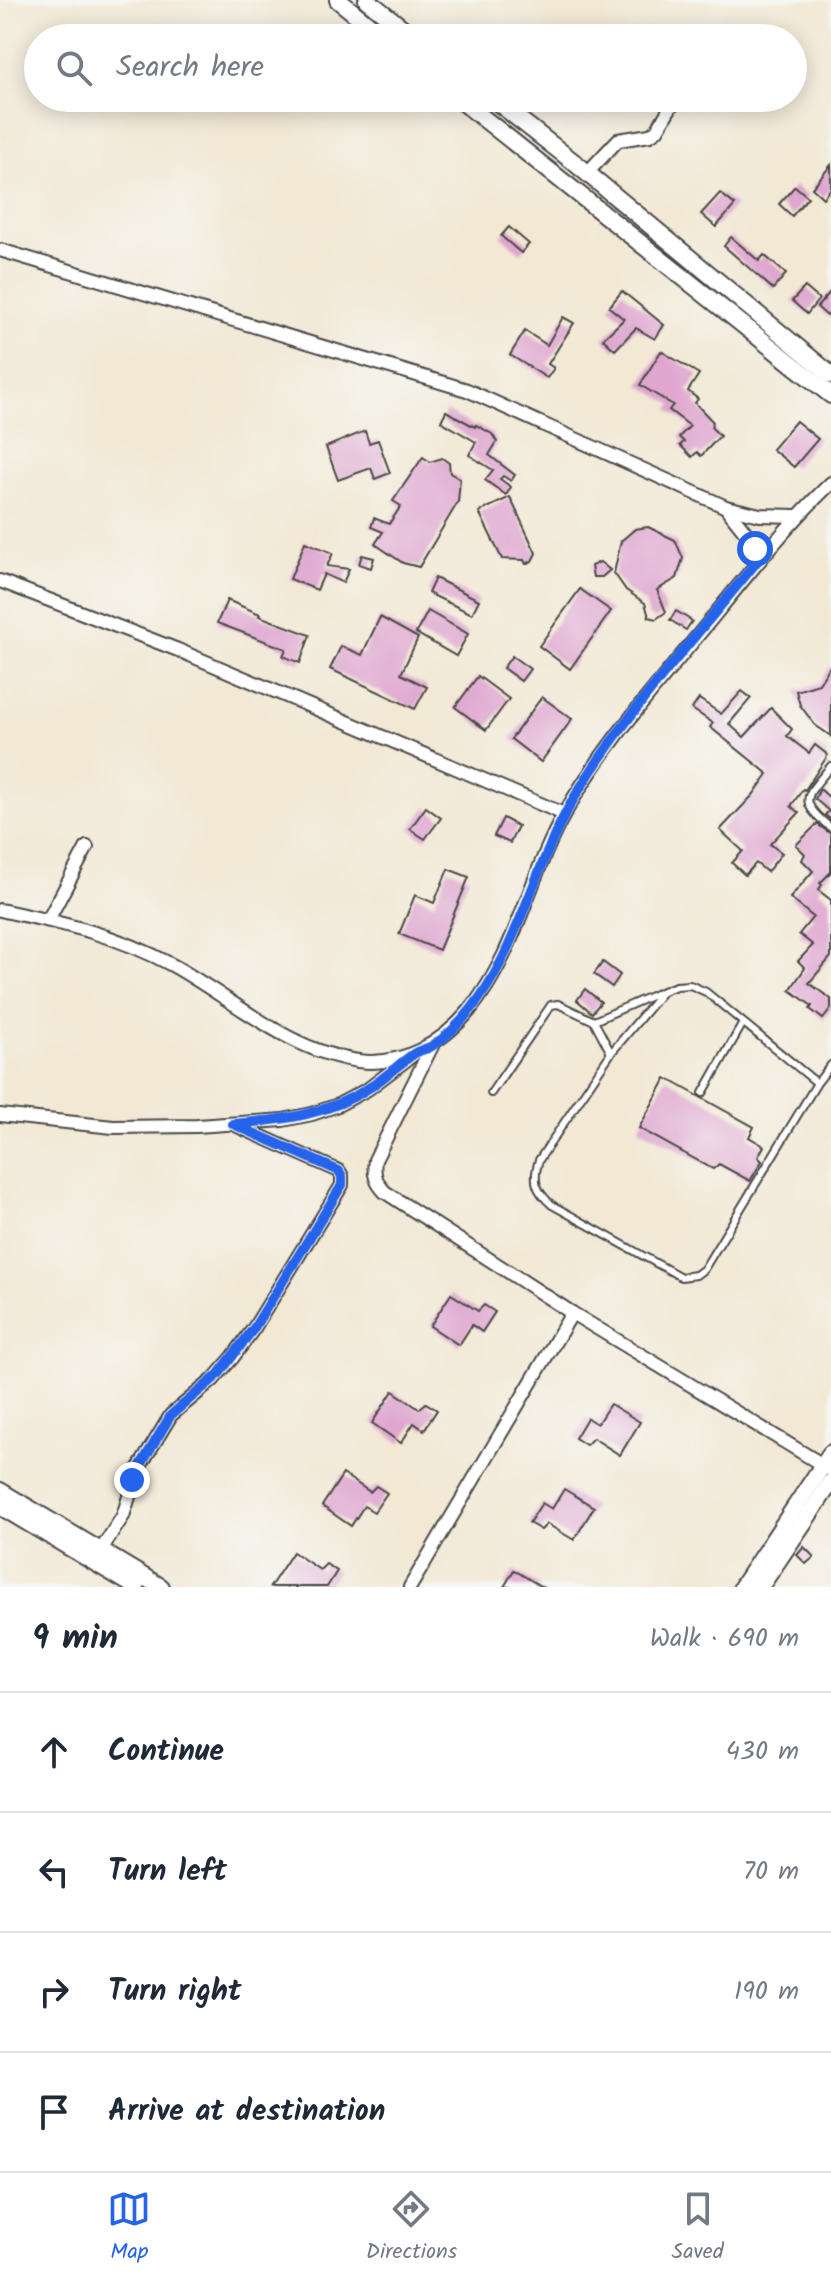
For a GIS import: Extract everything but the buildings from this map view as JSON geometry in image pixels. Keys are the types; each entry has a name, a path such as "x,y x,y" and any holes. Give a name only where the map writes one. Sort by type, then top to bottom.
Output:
{"main road":[{"path":"338,0 368,24"},
{"path":"367,0 397,24"},
{"path":"476,112 831,395"},
{"path":"510,112 831,375"},
{"path":"742,1587 828,1463"},
{"path":"760,1587 831,1482"},
{"path":"0,1491 161,1587"},
{"path":"0,1506 136,1587"}],"street":[{"path":"587,173 618,140 654,133 667,112"},
{"path":"0,250 467,390 726,507 760,515 796,516"},
{"path":"0,910 89,929 127,943 171,964 299,1042 334,1056 361,1061 387,1060 432,1046 468,1012 501,962 564,814 598,760 632,713 758,560 796,516 831,483"},
{"path":"726,507 746,529 758,560"},
{"path":"0,581 178,650 564,814"},
{"path":"48,920 87,847"},
{"path":"432,1046 375,1160 379,1186 572,1313 828,1463"},
{"path":"0,1115 113,1127 283,1120 338,1105 377,1083 416,1053"},
{"path":"101,1550 123,1516 137,1471 171,1415 213,1380 233,1357 342,1185 339,1171 233,1124"},
{"path":"410,1587 572,1313"}],"lane":[{"path":"831,766 808,799 813,814 831,828"},
{"path":"594,1021 676,986 690,985 706,992 817,1083"},
{"path":"663,991 611,1053 539,1160 535,1183 541,1195 552,1205 681,1277 696,1275 704,1269 831,1065"},
{"path":"491,1093 551,1005 558,1004 594,1021 611,1053"},
{"path":"703,1093 743,1023"}],"route":[{"path":"132,1480 171,1415 218,1375 254,1328 342,1185 339,1171 233,1124 283,1120 338,1105 395,1071 416,1053 432,1046 468,1012 501,962 564,814 632,713 758,560 755,549"}]}
